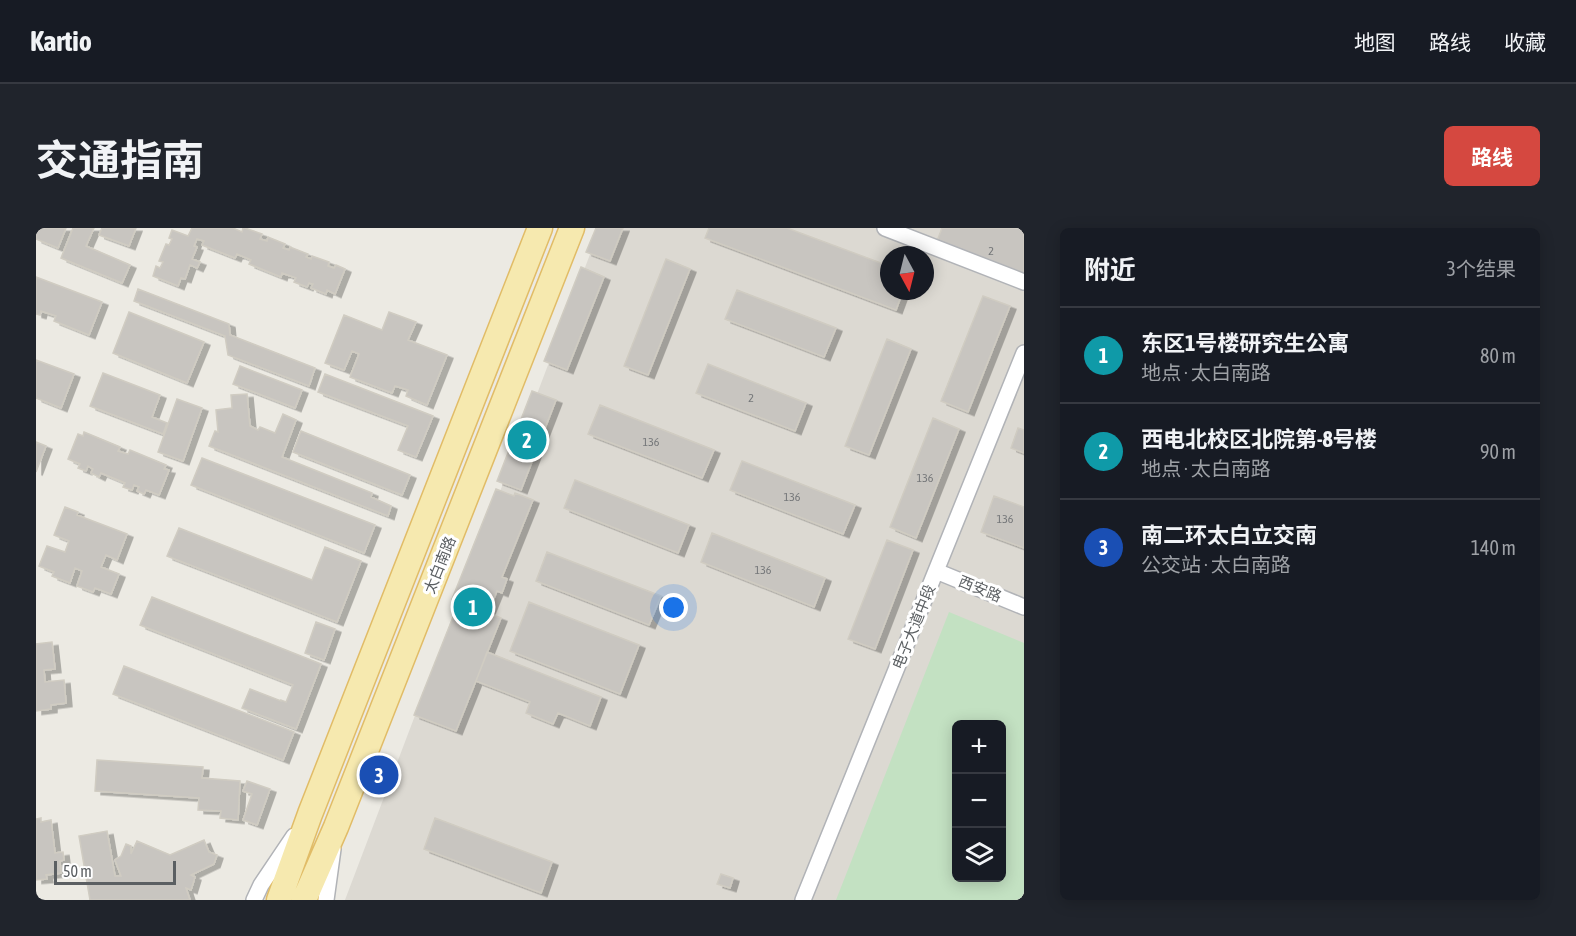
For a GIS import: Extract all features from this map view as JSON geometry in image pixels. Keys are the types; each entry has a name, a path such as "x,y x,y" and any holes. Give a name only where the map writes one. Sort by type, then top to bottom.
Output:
{"main road":[{"name":"太白南路","path":"279,900 310,814 540,228"},
{"name":"太白南路","path":"304,900 336,827 572,228"}],"street":[{"path":"885,228 1024,282"},
{"name":"电子大道中段","path":"803,900 1024,353"},
{"name":"西安路","path":"936,571 1024,607"},
{"path":"254,900 261,885 310,814"},
{"path":"326,900 336,827"}],"shaded area":[{"path":"600,228 1024,228 1024,900 345,900"}],"green space":[{"path":"949,612 1024,643 1024,900 836,900"}],"building":[{"path":"36,228 66,228 58,248 36,239"},
{"path":"73,228 94,228 86,246 130,265 122,283 61,258"},
{"path":"102,228 136,228 129,246 99,235"},
{"path":"192,228 233,228 242,232 245,228 262,234 260,239 267,241 268,237 285,244 283,248 289,250 290,247 308,254 306,257 311,259 312,256 329,262 328,266 334,268 336,265 345,269 335,294 327,290 326,294 311,288 313,284 309,283 307,287 294,282 296,278 282,273 281,277 249,264 251,260 237,254 235,258 202,245 204,241 197,239 194,246 197,247 192,259 200,262 197,268 190,265 185,279 181,278 178,286 153,276 156,266 160,268 163,262 159,261 166,244 169,245 172,239 169,238 172,230 188,236"},
{"path":"596,228 623,228 610,261 586,252"},
{"path":"709,228 787,228 880,263 880,300 900,300 896,310 705,238"},
{"path":"942,228 1024,228 1024,274 937,241"},
{"path":"666,259 690,269 648,375 624,366"},
{"path":"581,267 604,277 567,370 544,361"},
{"path":"36,277 102,302 89,335 54,321 56,316 41,311 40,315 36,314"},
{"path":"138,289 229,324 230,335 315,368 309,386 228,355 225,336 134,301"},
{"path":"737,290 836,328 824,357 725,319"},
{"path":"983,296 1010,306 968,412 941,401"},
{"path":"129,312 204,342 187,383 113,353"},
{"path":"389,312 416,322 408,340 447,355 427,405 406,396 408,390 395,386 392,393 350,377 359,354 352,351 344,370 325,363 344,315 382,330"},
{"path":"887,339 911,349 869,455 845,446"},
{"path":"36,360 74,374 61,408 36,398"},
{"path":"708,364 806,403 795,431 696,393"},
{"path":"240,366 302,390 295,408 233,384"},
{"path":"103,373 160,395 152,417 167,423 163,434 90,406"},
{"path":"325,374 433,416 416,457 398,450 408,426 318,392"},
{"path":"532,391 556,400 521,490 497,481"},
{"path":"247,394 250,426 275,433 283,414 296,420 282,457 372,493 371,497 391,506 388,516 209,446 215,431 218,432 216,410 232,408 231,395"},
{"path":"177,399 202,408 183,461 158,452"},
{"path":"600,405 714,450 702,478 588,434"},
{"path":"933,418 959,429 916,538 890,527"},
{"path":"1018,428 1024,430 1024,453 1011,448"},
{"path":"301,431 410,475 402,495 293,452"},
{"path":"84,432 120,447 118,451 128,454 130,450 166,465 164,469 169,470 159,495 146,490 144,494 137,491 139,487 134,485 132,490 123,487 125,483 101,473 99,477 91,473 93,469 88,466 86,471 78,468 80,464 68,459 78,434 83,436"},
{"path":"36,442 46,446 36,472"},
{"path":"202,458 375,525 364,553 191,485"},
{"path":"742,461 855,505 843,534 730,490"},
{"path":"575,480 689,525 678,553 564,508"},
{"path":"496,489 533,500 502,577 507,579 502,593 497,591 488,613 501,618 456,731 414,715 459,602 452,599"},
{"path":"994,496 1024,507 1024,548 981,532"},
{"path":"65,507 78,512 77,515 127,534 117,560 106,555 101,567 119,574 111,594 95,588 93,592 77,586 82,571 75,568 70,583 52,576 54,572 39,566 47,546 65,552 69,541 54,535"},
{"path":"179,528 312,580 325,547 361,561 337,622 167,556"},
{"path":"712,533 825,578 814,607 701,562"},
{"path":"887,540 913,550 875,649 848,639"},
{"path":"547,552 661,596 649,625 536,581"},
{"path":"152,597 321,664 296,729 242,708 250,689 286,702 293,685 140,625"},
{"path":"529,602 639,645 620,694 510,651"},
{"path":"316,622 335,629 324,660 305,653"},
{"path":"52,642 55,669 44,670 45,682 64,680 66,703 51,705 51,709 36,711 36,644"},
{"path":"487,652 601,697 590,726 558,713 553,724 526,713 530,702 476,681"},
{"path":"124,666 294,732 283,760 113,694"},
{"path":"97,760 203,767 202,778 240,781 238,820 220,818 221,811 198,810 199,798 95,791"},
{"path":"247,781 270,789 257,825 243,820 252,794 243,791"},
{"path":"41,818 41,822 51,820 55,853 63,852 64,860 60,861 61,873 46,875 47,879 36,880 36,819"},
{"path":"435,818 552,862 541,893 424,849"},
{"path":"107,831 115,876 121,876 115,860 121,856 126,844 131,846 131,854 137,841 170,855 204,840 209,852 217,855 214,864 191,875 195,877 191,890 186,888 190,900 90,900 79,836"},
{"path":"721,874 733,878 730,888 717,884"}],"place":[{"name":"西电北校区北院第-8号楼","path":"527,440"},
{"name":"东区1号楼研究生公寓","path":"473,607"},
{"name":"南二环太白立交南","path":"379,775"}]}
